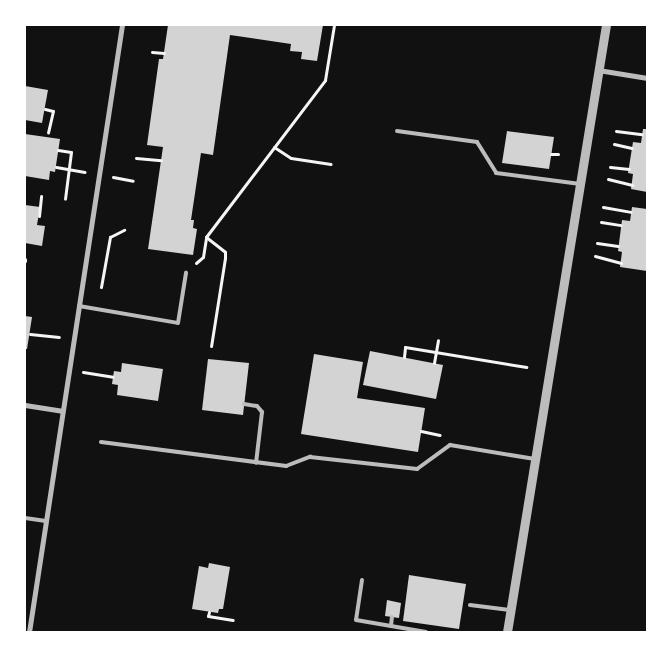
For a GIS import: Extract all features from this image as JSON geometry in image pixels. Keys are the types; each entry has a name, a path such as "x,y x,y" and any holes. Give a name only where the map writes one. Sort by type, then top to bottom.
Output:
{"street":[{"path":"29,632 122,25"},
{"path":"507,632 606,25"},
{"path":"598,70 647,78"},
{"path":"25,405 62,411"}],"lane":[{"path":"397,131 476,142 496,174 580,184"},
{"path":"79,306 178,323 186,273"},
{"path":"244,404 257,406 264,420 256,463"},
{"path":"101,442 286,466 310,457 417,469 450,445 535,459"},
{"path":"25,518 46,521"},
{"path":"362,580 356,620 426,632"},
{"path":"470,605 511,610"},
{"path":"391,626 392,617"}],"path":[{"path":"186,273 203,257 206,237 325,80 334,25"},
{"path":"152,52 164,53"},
{"path":"45,109 53,110 48,132"},
{"path":"616,131 642,134"},
{"path":"614,144 632,148"},
{"path":"274,147 290,158 331,164"},
{"path":"58,150 71,152 65,199"},
{"path":"551,154 558,154"},
{"path":"136,158 161,160"},
{"path":"610,167 629,169"},
{"path":"608,179 632,185"},
{"path":"39,216 41,196"},
{"path":"603,207 631,212"},
{"path":"601,222 621,225"},
{"path":"101,286 110,237 124,230"},
{"path":"206,237 225,252 211,346"},
{"path":"597,243 618,246"},
{"path":"595,256 621,263"},
{"path":"30,334 74,340"},
{"path":"434,363 438,340"},
{"path":"404,357 405,347 526,367"},
{"path":"69,370 112,377"},
{"path":"209,612 208,616 233,620"}],"building":[{"path":"168,25 323,25 317,61 301,59 302,52 290,51 291,44 230,35 213,155 201,153 191,220 194,220 193,228 197,229 193,255 148,249 163,147 147,145 159,59 163,59"},
{"path":"25,86 48,90 42,123 25,120"},
{"path":"643,129 647,129 647,192 631,189 633,174 628,173 633,142 641,143"},
{"path":"507,131 554,137 549,169 502,163"},
{"path":"25,134 60,139 55,172 50,171 49,180 25,176"},
{"path":"25,205 40,207 37,225 45,226 42,246 25,243"},
{"path":"632,207 647,209 647,271 620,267 622,252 618,251 622,220 630,221"},
{"path":"25,316 32,317 27,349 25,349"},
{"path":"370,351 443,365 436,399 363,385"},
{"path":"314,354 363,362 357,398 425,408 418,452 301,434"},
{"path":"208,359 249,363 243,415 202,410"},
{"path":"122,363 163,369 158,401 117,395 118,385 112,384 113,377 114,371 121,372"},
{"path":"209,563 230,567 223,609 219,609 218,613 192,609 199,566 208,568"},
{"path":"409,575 466,584 459,629 403,621"},
{"path":"387,600 401,603 399,618 385,616"}]}
